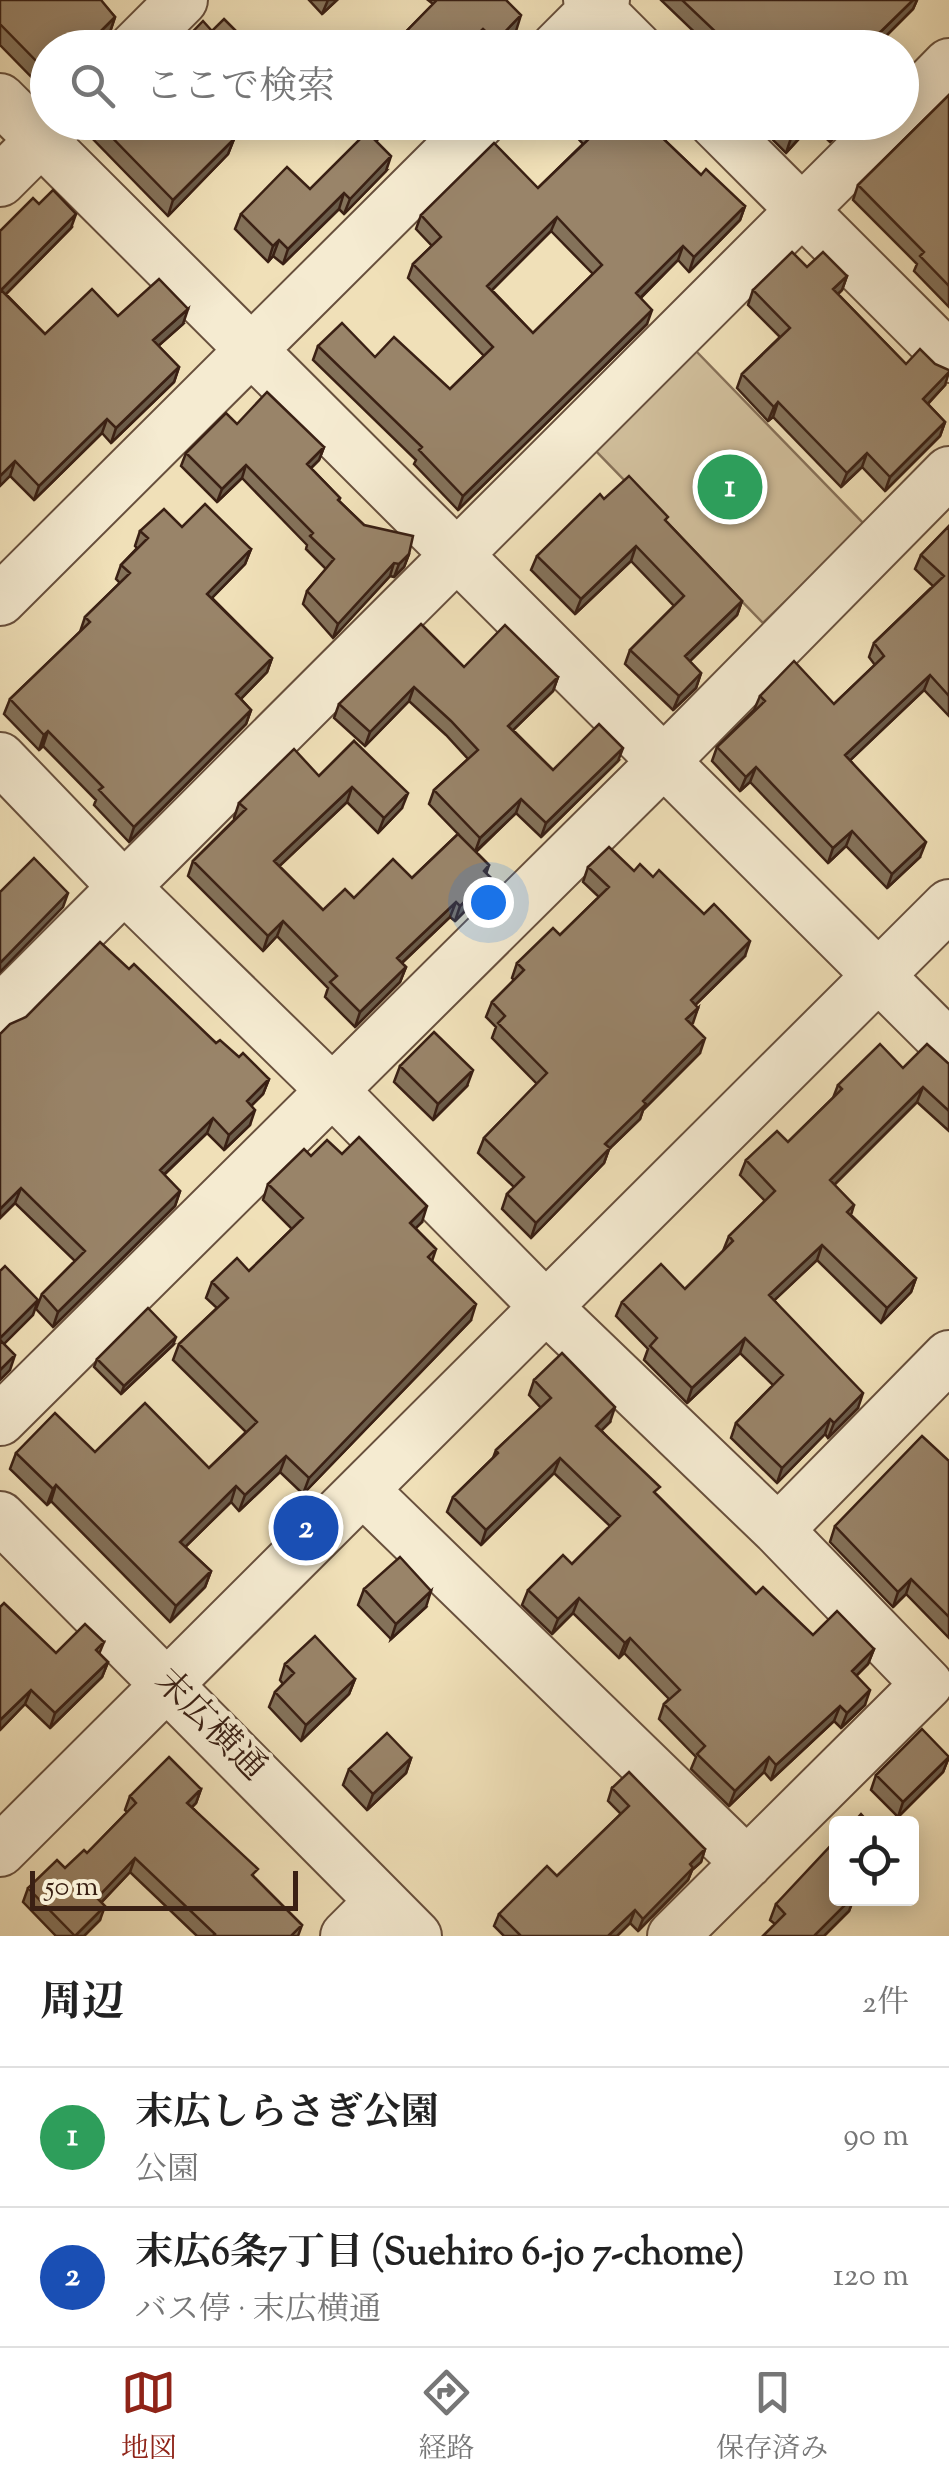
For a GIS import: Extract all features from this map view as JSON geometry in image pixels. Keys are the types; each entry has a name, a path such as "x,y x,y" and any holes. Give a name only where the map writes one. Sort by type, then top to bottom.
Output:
{"street":[{"path":"152,30 182,0"},
{"path":"572,30 597,2 622,30"},
{"path":"919,95 949,64"},
{"path":"0,99 30,118"},
{"path":"0,182 41,140"},
{"path":"58,140 251,350 949,1046"},
{"path":"0,600 462,140"},
{"path":"732,140 949,357"},
{"path":"0,1010 872,140"},
{"path":"0,1420 663,762 949,472"},
{"path":"0,758 546,1308 778,1530 927,1684 672,1936"},
{"path":"0,1851 949,905"},
{"path":"778,1530 939,1385"},
{"path":"364,1491 746,1863"},
{"name":"末広横通","path":"0,1517 416,1936"},
{"path":"346,1936 382,1901"}],"shaded area":[{"path":"696,351 865,525 763,623 594,449"}],"building":[{"path":"0,0 101,0 115,17 102,30 30,30 30,55 0,24"},
{"path":"437,0 506,0 521,15 507,30 408,30"},
{"path":"682,0 913,0 882,30 714,30"},
{"path":"224,19 235,30 213,30"},
{"path":"203,21 211,30 194,30"},
{"path":"949,95 949,286 920,256 924,252 858,185 904,140 919,140 919,125"},
{"path":"115,140 233,140 173,200"},
{"path":"359,140 375,140 391,156 350,199 344,193 288,249 279,240 273,246 241,214 287,167 310,189"},
{"path":"588,140 664,140 701,175 706,169 745,206 694,257 683,246 636,293 652,310 463,496 419,450 422,447 318,346 342,323 375,357 394,337 450,389 493,347 413,264 441,237 421,215 494,143 538,188","holes":["557,217 602,265 533,333 487,286"]},
{"path":"53,190 76,214 1,290 45,334 92,289 118,316 159,279 188,309 153,340 179,367 116,428 107,419 39,486 15,461 0,476 0,231 33,198 39,204"},
{"path":"792,252 807,267 823,252 847,276 833,289 906,364 920,349 935,364 949,370 923,399 945,422 890,477 867,453 847,473 778,402 774,407 742,374 790,328 753,290"},
{"path":"267,392 324,447 307,464 338,500 364,525 413,536 409,554 399,564 394,563 338,624 307,591 334,559 310,536 313,533 246,465 222,489 186,453 226,413 237,424"},
{"path":"629,476 742,601 685,656 701,673 679,696 630,650 684,596 636,546 581,599 537,556 600,494 604,499"},
{"path":"205,504 251,549 207,594 272,658 236,694 251,710 134,827 99,790 103,787 10,699 90,622 85,617 130,573 121,565 148,538 140,531 164,509 182,527"},
{"path":"949,526 949,696 930,675 845,755 926,842 892,874 852,831 833,848 756,767 746,777 717,747 765,701 760,696 794,661 834,704 884,656 874,643 944,576 921,555"},
{"path":"421,624 464,667 505,625 558,677 508,726 553,770 599,724 623,748 546,823 521,799 480,838 434,790 478,750 451,721 414,687 370,732 339,704"},
{"path":"354,741 408,793 384,818 352,787 274,861 323,910 345,889 354,898 393,859 412,878 458,834 489,865 484,871 490,877 460,906 456,902 397,958 406,967 360,1012 330,982 337,976 283,921 268,936 193,861 246,809 239,803 294,749 319,776"},
{"path":"609,847 634,871 640,864 653,877 659,870 704,914 714,904 750,941 691,1000 698,1008 686,1019 705,1038 605,1144 610,1148 536,1223 507,1194 524,1177 484,1138 547,1073 498,1023 505,1016 492,1002 524,970 517,963 553,928 560,935 609,887 588,867"},
{"path":"34,858 68,893 0,963 0,892"},
{"path":"100,942 129,969 134,964 216,1043 220,1040 239,1057 243,1053 269,1079 247,1101 255,1110 229,1135 213,1118 160,1170 180,1191 58,1312 42,1294 85,1251 21,1188 0,1209 0,1034 26,1017"},
{"path":"434,1032 473,1070 438,1104 400,1066"},
{"path":"880,1044 903,1068 927,1044 949,1064 949,1111 923,1087 830,1180 854,1205 847,1212 916,1278 887,1308 822,1245 769,1295 863,1393 834,1423 830,1419 782,1468 736,1423 783,1375 745,1338 692,1388 650,1346 657,1338 622,1302 661,1264 685,1289 733,1241 729,1236 775,1191 746,1160 777,1131 788,1142 842,1089 838,1085"},
{"path":"359,1137 427,1206 410,1223 436,1249 428,1257 476,1304 309,1478 286,1456 245,1495 236,1486 180,1542 211,1571 176,1606 56,1485 53,1489 16,1453 55,1413 95,1452 145,1403 209,1468 257,1422 179,1344 228,1298 212,1282 237,1258 249,1271 303,1218 268,1184 304,1149 311,1156 327,1140 342,1154"},
{"path":"5,1266 38,1300 0,1338 0,1271"},
{"path":"148,1308 176,1337 124,1386 97,1359"},
{"path":"0,1340 15,1355 0,1370"},
{"path":"562,1353 615,1407 596,1426 660,1487 654,1492 756,1594 763,1587 813,1635 837,1611 874,1649 852,1671 870,1690 847,1713 840,1706 776,1765 769,1757 735,1791 697,1754 705,1746 664,1704 680,1690 630,1638 625,1643 579,1598 558,1619 528,1590 563,1555 572,1564 620,1516 560,1458 486,1530 453,1497 551,1398 534,1380"},
{"path":"922,1436 949,1461 949,1617 911,1579 898,1592 835,1526"},
{"path":"400,1557 431,1591 396,1624 364,1589"},
{"path":"4,1603 56,1653 85,1624 104,1642 96,1650 108,1662 55,1713 31,1690 0,1720 0,1607"},
{"path":"315,1636 355,1679 306,1725 275,1692 294,1673 285,1664"},
{"path":"922,1729 949,1757 903,1802 876,1775"},
{"path":"387,1733 411,1758 373,1794 349,1769"},
{"path":"169,1757 201,1789 187,1803 258,1869 252,1875 302,1925 291,1936 213,1936 135,1858 97,1898 105,1906 75,1936 28,1888 57,1860 65,1868 84,1850 87,1853 136,1803 130,1796"},
{"path":"629,1772 705,1849 690,1864 693,1868 643,1919 635,1910 608,1936 521,1936 499,1914 547,1866 557,1876 629,1806 612,1788"},
{"path":"829,1847 829,1906 844,1906 814,1936 763,1936 785,1914 776,1904"}],"place":[{"name":"末広しらさぎ公園","path":"730,487"},
{"name":"末広6条7丁目 (Suehiro 6-jo 7-chome)","path":"306,1528"}]}
